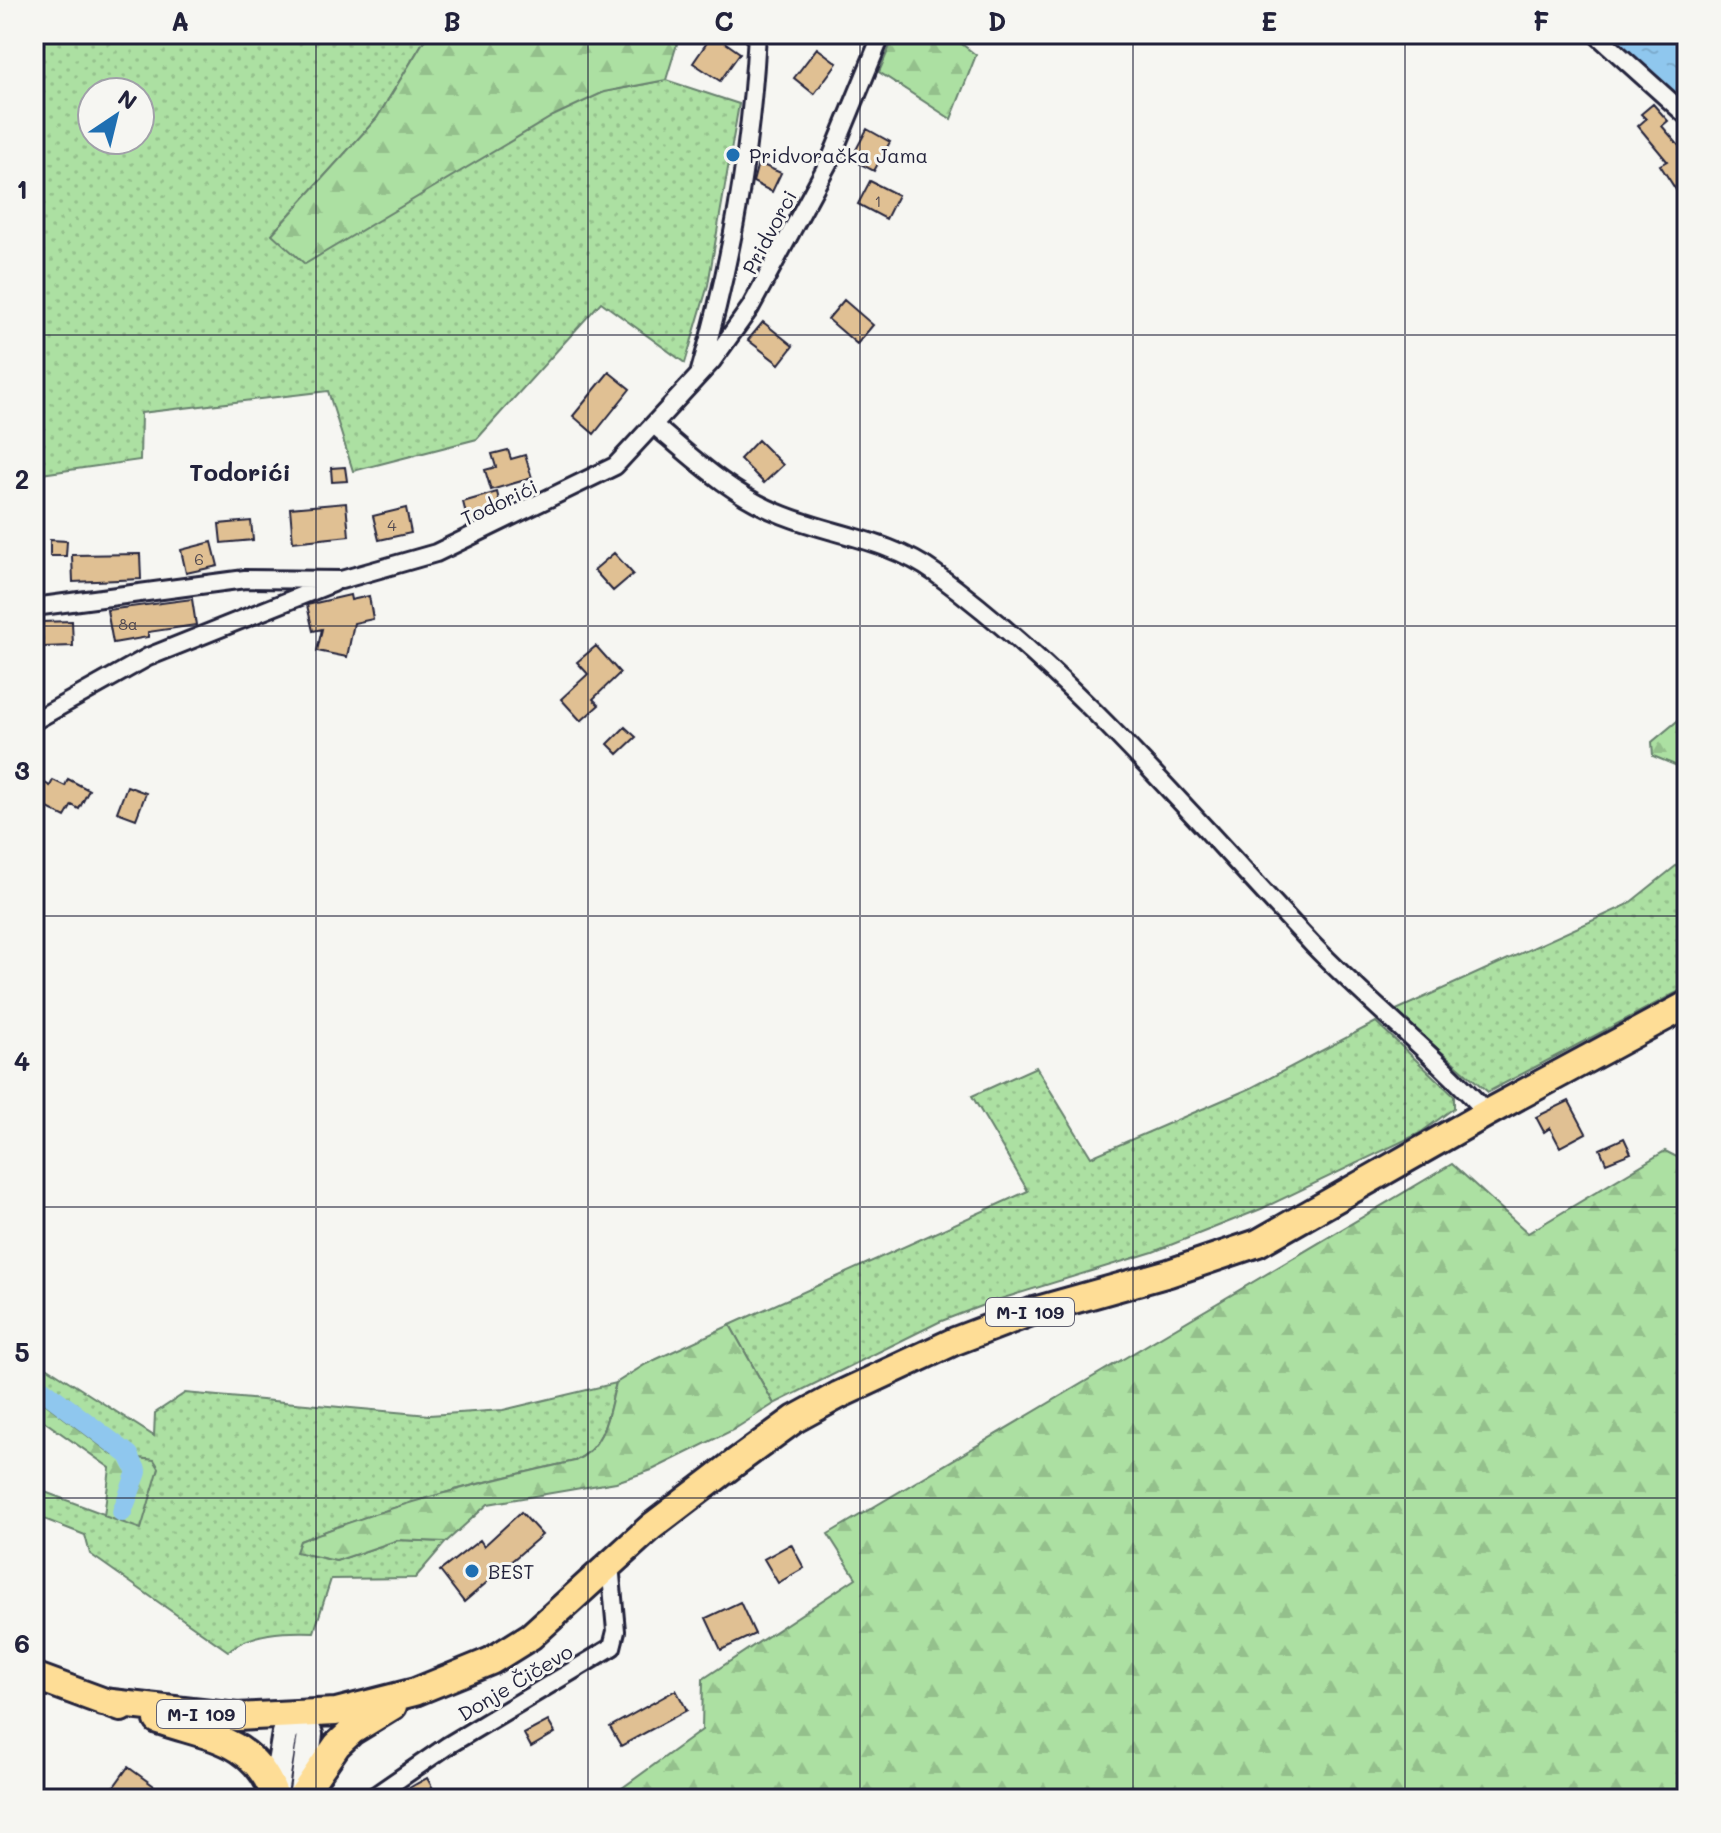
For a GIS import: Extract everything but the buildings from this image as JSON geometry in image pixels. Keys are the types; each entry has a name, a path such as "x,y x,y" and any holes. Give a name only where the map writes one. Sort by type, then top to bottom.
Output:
{"main road":[{"name":"M-I 109","path":"34,1676 103,1702 237,1717 336,1712 415,1692 491,1661 531,1636 610,1564 736,1462 795,1419 839,1395 955,1341 1034,1311 1132,1285 1258,1243 1338,1201 1487,1113 1687,1005"},
{"path":"288,1798 352,1731 415,1692"},
{"path":"103,1702 248,1752 288,1798"},
{"path":"288,1798 285,1733 299,1714"}],"street":[{"path":"698,376 725,284 744,176 757,34"},
{"name":"Pridvorci","path":"655,426 750,308 831,158 882,34"},
{"path":"1596,34 1687,116"},
{"path":"655,426 741,496 784,516 874,543 931,570 1001,624 1105,722 1354,988 1487,1113"},
{"name":"Todorići","path":"34,721 148,657 341,580 436,553 548,502 615,466 655,426"},
{"name":"Todorići","path":"34,607 245,579 341,580"},
{"name":"Donje Čičevo","path":"370,1799 447,1746 612,1647 616,1631 610,1564"}],"green space":[{"path":"34,34 428,34 377,118 272,234 604,92 666,80 739,104 708,285 685,363 601,302 477,439 353,471 328,391 141,413 140,460 34,475"},
{"path":"428,34 680,34 666,80 604,92 553,116 305,264 272,234 377,118"},
{"path":"895,34 949,34 976,55 951,119 879,72"},
{"path":"1687,713 1687,770 1653,756 1652,742"},
{"path":"1687,857 1687,987 1488,1092 1394,1011 1627,905"},
{"path":"1376,1022 1454,1096 1454,1108 1420,1133 1261,1209 1153,1252 994,1301 939,1322 774,1404 730,1325 1028,1191 972,1096 1036,1067 1091,1157 1251,1088"},
{"path":"1665,1151 1687,1162 1687,1799 1474,1795 1457,1799 607,1799 702,1730 703,1679 856,1578 828,1534 1452,1164 1528,1233"},
{"path":"730,1325 774,1404 733,1430 652,1470 616,1482 488,1504 446,1542 398,1540 336,1561 296,1552 300,1541 368,1516 470,1486 575,1461 585,1455 599,1438 616,1383 646,1364"},
{"path":"34,1359 154,1436 155,1413 185,1393 429,1415 503,1410 616,1383 599,1438 585,1455 575,1461 436,1495 300,1541 297,1552 336,1561 398,1540 446,1542 415,1578 331,1579 314,1632 258,1636 228,1651 90,1554 85,1535 34,1515 34,1488 141,1528 154,1460 113,1455 34,1395"},
{"path":"34,1395 113,1455 154,1460 159,1468 141,1529 104,1516 110,1468 34,1414"},
{"path":"1474,1795 1612,1799 1457,1799"}],"water":[{"path":"1602,34 1687,34 1687,105 1634,66"}],"waterway":[{"path":"34,1383 129,1455 137,1472 122,1512"}],"place":[{"name":"Pridvoračka Jama","path":"733,155"},
{"name":"BEST","path":"472,1571"}],"district":[{"name":"Todorići","path":"240,471"}]}
